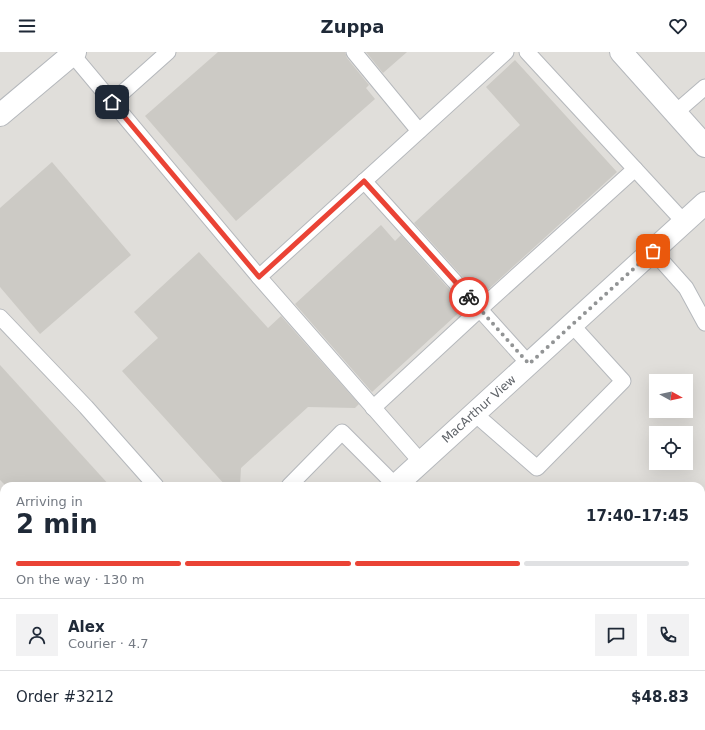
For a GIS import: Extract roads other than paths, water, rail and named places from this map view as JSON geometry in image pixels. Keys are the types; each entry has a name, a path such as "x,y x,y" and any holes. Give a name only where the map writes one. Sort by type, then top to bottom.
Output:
{"street":[{"path":"621,52 705,146"},
{"path":"0,115 73,53"},
{"name":"MacArthur View","path":"400,482 705,203"}],"lane":[{"path":"112,102 168,52"},
{"path":"354,52 419,131"},
{"path":"259,277 506,52"},
{"path":"527,52 684,222"},
{"path":"73,53 112,102 259,277 421,462"},
{"path":"675,113 705,87"},
{"path":"373,408 635,169"},
{"path":"364,181 529,364"},
{"path":"653,251 686,288 705,323"},
{"path":"0,317 86,407 152,482"},
{"path":"475,414 537,468 623,382 572,325"},
{"path":"293,482 342,432 392,482"}]}
